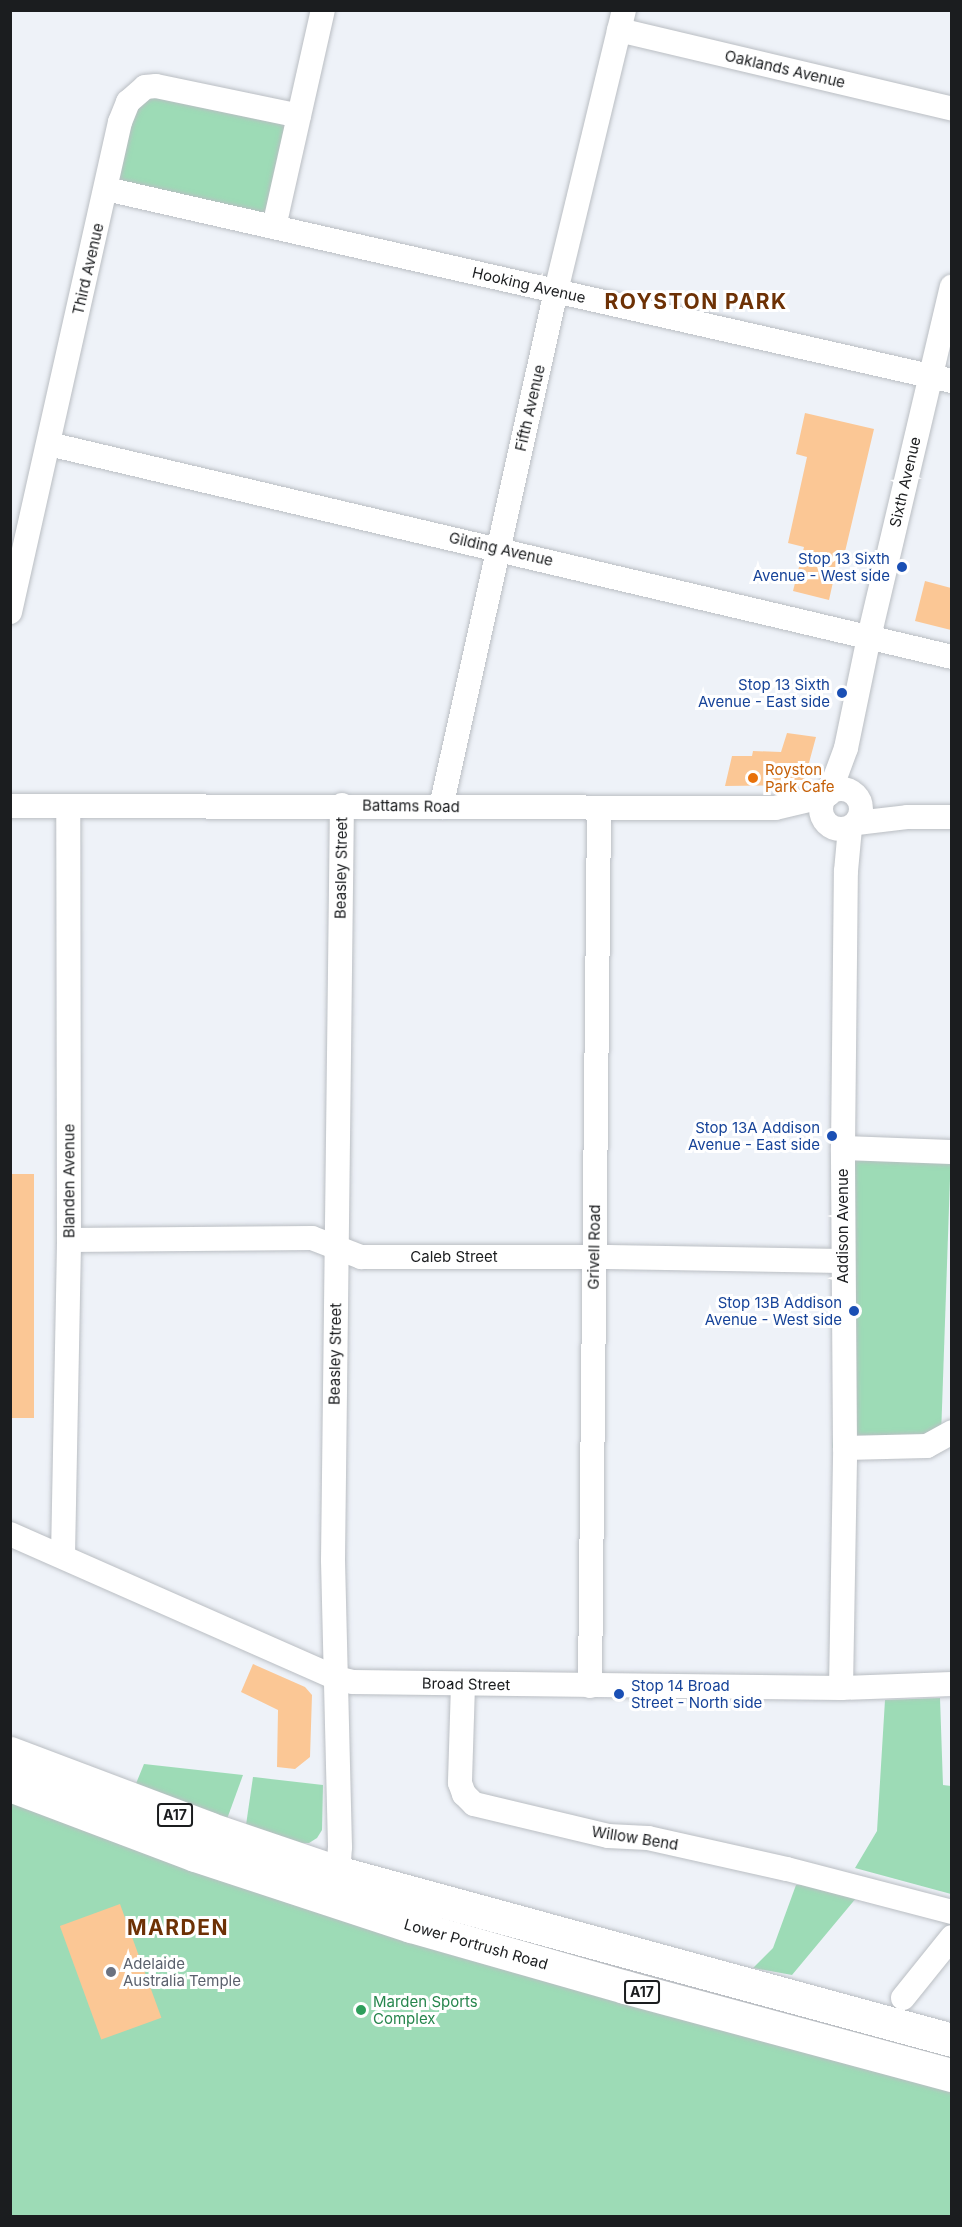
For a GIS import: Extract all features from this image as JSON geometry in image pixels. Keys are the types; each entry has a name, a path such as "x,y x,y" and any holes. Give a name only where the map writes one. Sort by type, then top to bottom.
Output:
{"highway":[{"name":"Lower Portrush Road","path":"10,1753 289,1856 337,1888 625,1987 951,2075"},
{"name":"Lower Portrush Road","path":"10,1785 251,1873 337,1888 951,2040"},
{"path":"226,1834 251,1873 289,1856"}],"street":[{"path":"274,227 323,10"},
{"name":"Oaklands Avenue","path":"621,20 951,109"},
{"name":"Fifth Avenue","path":"441,807 556,291 621,20"},
{"name":"Third Avenue","path":"10,612 120,122 128,102 145,87 168,88 299,116"},
{"name":"Hooking Avenue","path":"106,189 941,379"},
{"name":"Sixth Avenue","path":"841,795 846,748 869,638 941,379 951,287"},
{"name":"Gilding Avenue","path":"49,444 951,657"},
{"path":"841,795 862,809 843,825 821,808 841,795"},
{"name":"Battams Road","path":"10,806 342,805 775,808 841,795 908,817"},
{"name":"Beasley Street","path":"337,1888 333,1560 342,805"},
{"name":"Blanden Avenue","path":"63,1556 69,1240 68,806"},
{"name":"Grivell Road","path":"590,1686 599,808"},
{"name":"Battams Road","path":"775,808 843,825 908,817 951,817"},
{"name":"Addison Avenue","path":"841,1688 845,1448 842,1261 846,871 843,825"},
{"path":"843,1148 951,1152"},
{"name":"Caleb Street","path":"69,1240 312,1238 361,1257 594,1257 842,1261"},
{"path":"845,1448 927,1446 951,1432"},
{"name":"Broad Street","path":"10,1534 336,1678 353,1682 841,1688 951,1684"},
{"name":"Willow Bend","path":"463,1684 459,1783 464,1794 474,1804 608,1836 648,1838 787,1869 951,1912"},
{"path":"903,1998 951,1937"}],"green space":[{"path":"136,92 299,116 274,227 106,189"},
{"path":"843,1148 951,1152 940,1452 833,1448"},
{"path":"940,1698 943,1785 951,1786 951,1894 855,1868 877,1831 885,1700"},
{"path":"144,1764 243,1775 227,1819 135,1786"},
{"path":"253,1777 323,1785 322,1830 317,1838 309,1843 300,1843 246,1825"},
{"name":"Marden Sports Complex","path":"10,1785 951,2075 951,2216 11,2216"},
{"path":"832,1884 862,1891 792,1975 753,1968 773,1948 796,1885"}],"building":[{"path":"805,413 874,429 844,556 839,555 829,600 793,591 804,547 788,543 807,457 796,454"},
{"path":"925,581 951,588 951,630 915,621"},
{"path":"787,733 816,737 803,785 725,786 732,756 752,756 753,751 781,752"},
{"path":"10,1174 34,1174 34,1418 10,1418"},
{"path":"253,1664 305,1687 312,1695 310,1757 295,1769 277,1767 278,1710 241,1692"},
{"name":"Adelaide Australia Temple","path":"120,1904 161,2018 101,2040 60,1926"}],"place":[{"name":"Stop 13 Sixth Avenue - West side","path":"902,567"},
{"name":"Stop 13 Sixth Avenue - East side","path":"842,693"},
{"name":"Royston Park Cafe","path":"753,778"},
{"name":"Stop 13A Addison Avenue - East side","path":"832,1136"},
{"name":"Stop 13B Addison Avenue - West side","path":"854,1311"},
{"name":"Stop 14 Broad Street - North side","path":"619,1694"},
{"name":"Adelaide Australia Temple","path":"111,1972"},
{"name":"Marden Sports Complex","path":"361,2010"}],"district":[{"name":"ROYSTON PARK","path":"696,302"},
{"name":"MARDEN","path":"178,1928"}]}
